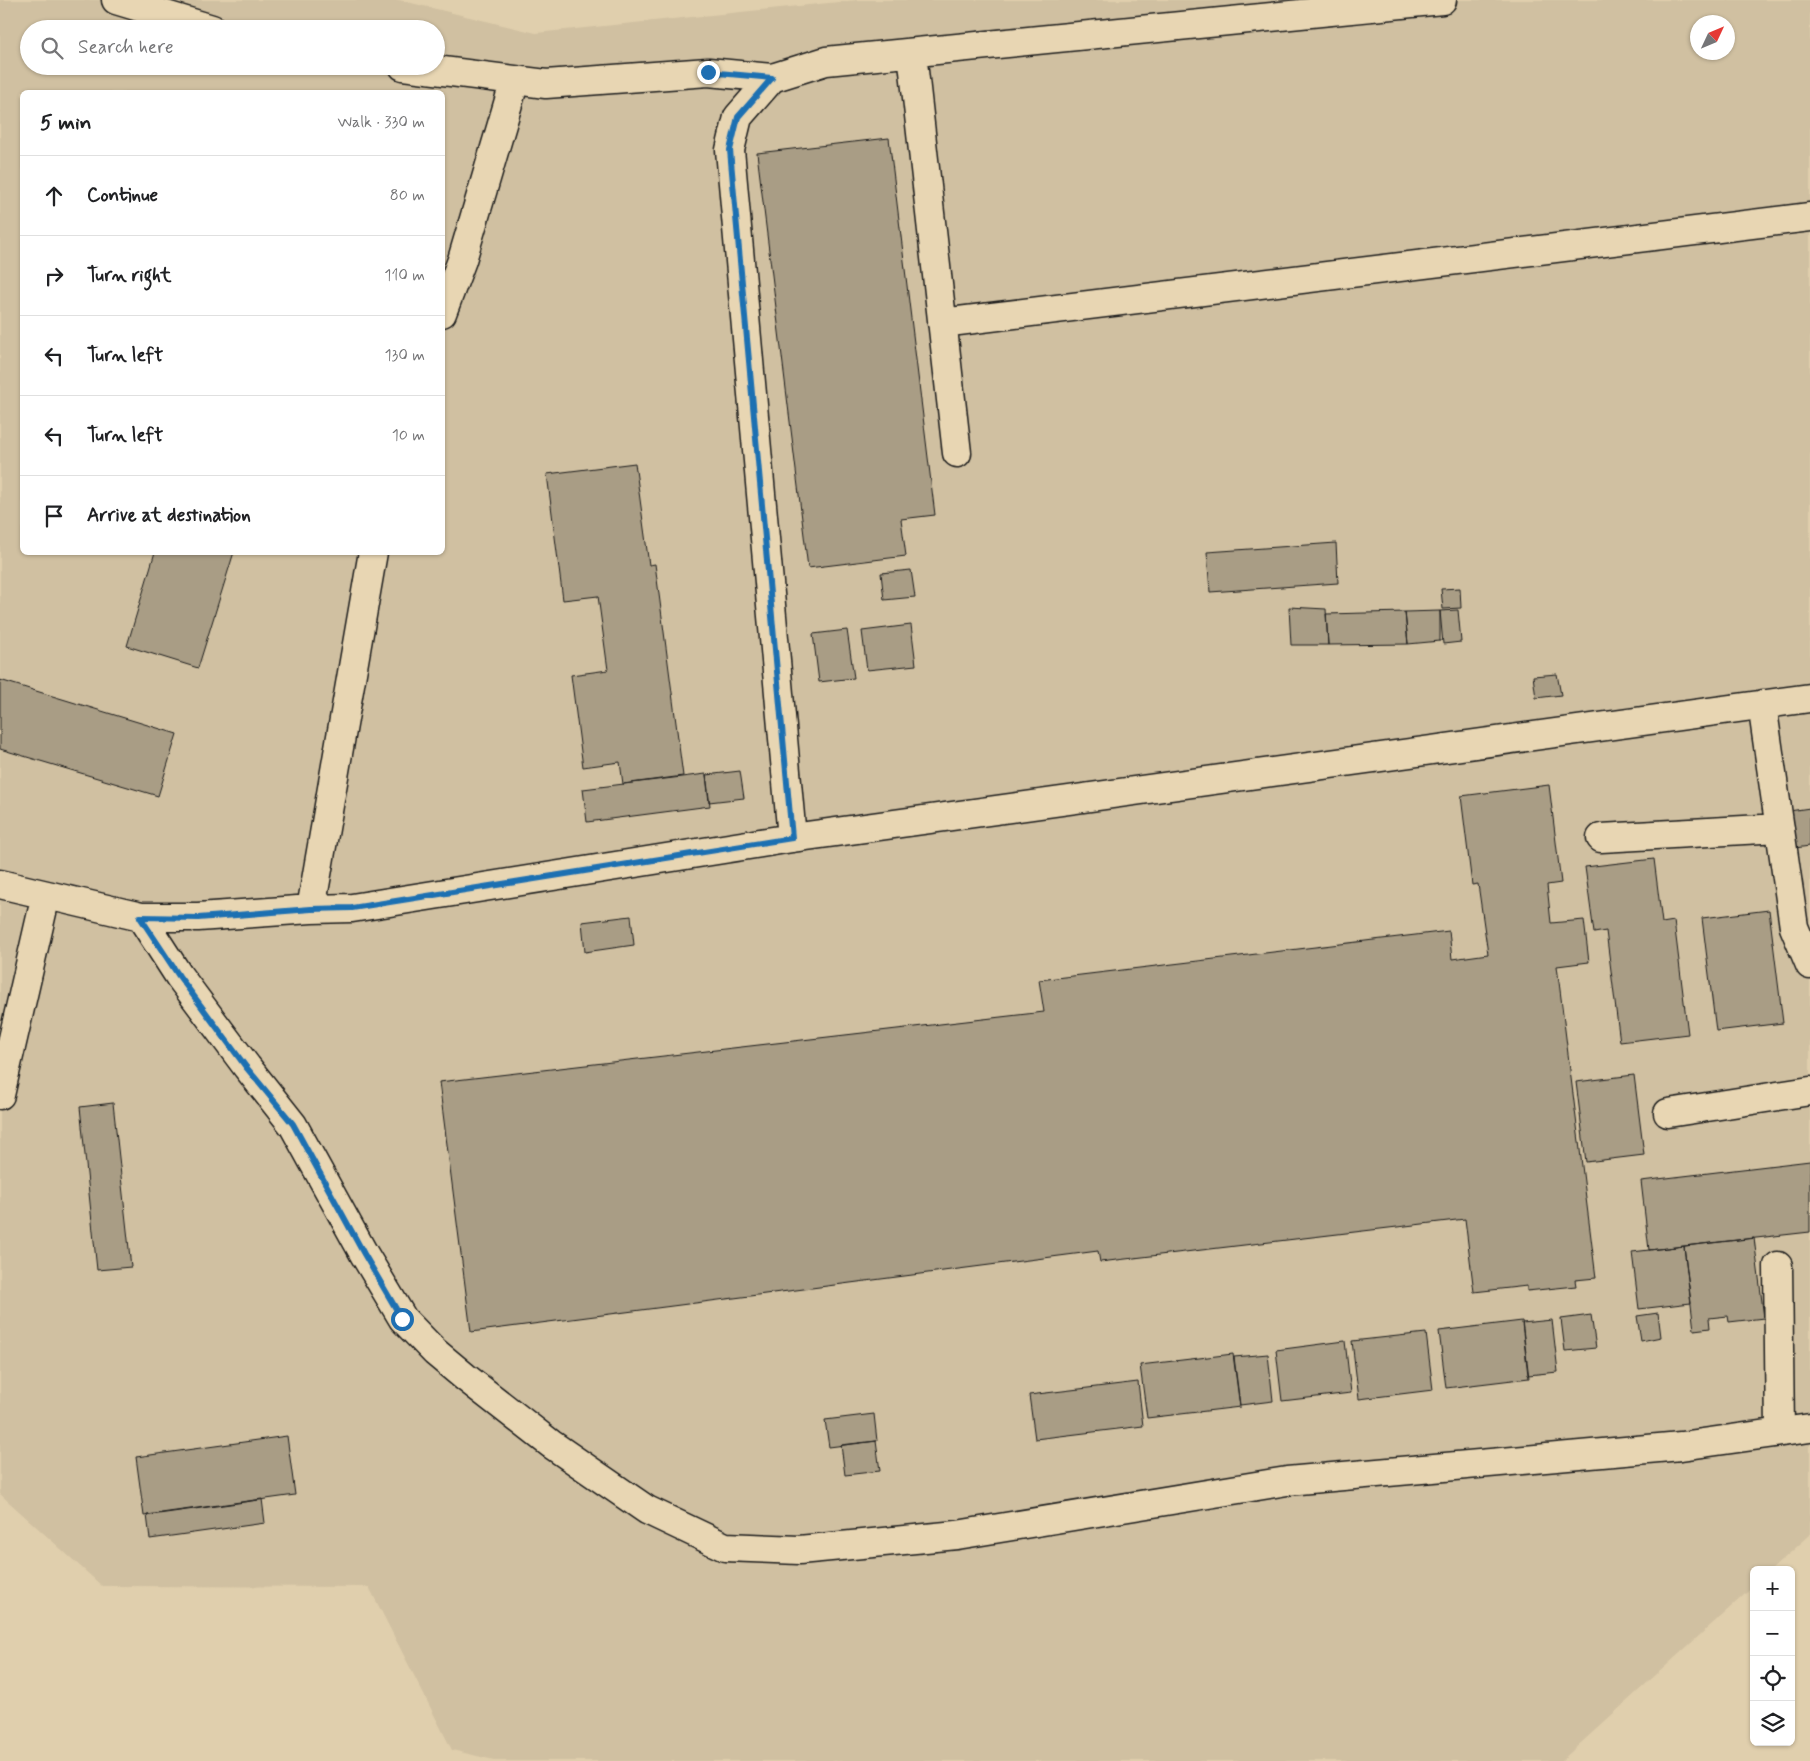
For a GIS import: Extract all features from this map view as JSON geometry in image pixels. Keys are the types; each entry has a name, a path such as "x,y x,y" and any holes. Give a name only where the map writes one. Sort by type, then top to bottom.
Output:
{"lane":[{"path":"116,0 182,20"},
{"path":"445,71 546,84 708,72 772,78 826,61 1442,0"},
{"path":"912,53 956,452"},
{"path":"772,78 738,117 730,150 792,838"},
{"path":"445,304 462,260 515,80"},
{"path":"942,323 1810,217"},
{"path":"311,909 372,555"},
{"path":"0,884 140,917 198,918 311,909 352,908 792,838 1810,698"},
{"path":"1762,704 1794,927 1810,965"},
{"path":"1601,838 1780,828"},
{"path":"0,1095 46,895"},
{"path":"140,917 179,976 246,1067 293,1124 402,1319 435,1352 551,1444 647,1510 725,1547 800,1550 956,1536 1287,1481 1681,1446 1810,1428"},
{"path":"1668,1113 1810,1091"},
{"path":"1778,1266 1780,1432"}],"shaded area":[{"path":"0,0 399,0 536,33 857,0 1810,0 1810,1535 1775,1566 1750,1566 1750,1590 1561,1761 498,1761 452,1750 369,1587 102,1586 0,1494"}],"building":[{"path":"889,138 935,515 901,519 906,556 808,568 757,153"},
{"path":"635,463 649,565 655,564 683,776 623,784 620,762 583,767 571,675 608,670 598,596 563,600 547,474"},
{"path":"1336,543 1338,583 1210,592 1207,552"},
{"path":"154,555 233,555 198,668 127,646"},
{"path":"911,570 915,597 884,600 881,573"},
{"path":"1460,588 1461,608 1443,609 1441,589"},
{"path":"1289,607 1326,609 1328,645 1291,645"},
{"path":"1458,610 1461,642 1443,644 1440,611"},
{"path":"1440,611 1440,641 1408,644 1405,612"},
{"path":"1405,612 1408,644 1328,645 1326,614"},
{"path":"911,625 916,665 867,670 862,631"},
{"path":"847,630 854,678 819,682 813,634"},
{"path":"1557,674 1561,695 1536,698 1533,676"},
{"path":"0,680 177,734 158,796 0,749"},
{"path":"740,771 744,798 709,802 706,775"},
{"path":"706,774 710,806 587,822 583,789"},
{"path":"1549,785 1561,883 1547,885 1551,923 1584,920 1589,962 1557,966 1596,1278 1575,1280 1576,1286 1527,1291 1527,1286 1474,1292 1465,1219 1100,1262 1098,1251 471,1332 439,1082 1044,1012 1039,980 1449,931 1452,959 1488,954 1478,884 1472,885 1461,796"},
{"path":"1810,808 1810,846 1795,848 1789,811"},
{"path":"1654,859 1662,923 1674,921 1688,1034 1620,1042 1606,931 1594,933 1585,867"},
{"path":"1769,910 1783,1023 1716,1031 1702,918"},
{"path":"631,916 634,945 585,952 582,922"},
{"path":"1634,1075 1644,1155 1586,1162 1576,1082"},
{"path":"113,1103 131,1267 97,1270 80,1107"},
{"path":"1810,1161 1810,1232 1649,1250 1641,1181"},
{"path":"1754,1238 1764,1318 1729,1322 1728,1316 1709,1318 1710,1328 1694,1330 1684,1246"},
{"path":"1684,1246 1691,1303 1639,1309 1632,1252"},
{"path":"1658,1313 1661,1337 1641,1341 1637,1316"},
{"path":"1591,1315 1596,1348 1565,1351 1561,1319"},
{"path":"1552,1320 1558,1372 1528,1375 1522,1323"},
{"path":"1522,1321 1529,1378 1446,1388 1439,1331"},
{"path":"1426,1333 1433,1390 1359,1399 1352,1341"},
{"path":"1345,1341 1351,1393 1282,1401 1276,1350"},
{"path":"1233,1354 1240,1407 1147,1418 1140,1365"},
{"path":"1268,1354 1273,1401 1240,1405 1234,1357"},
{"path":"1138,1382 1143,1426 1035,1439 1029,1395"},
{"path":"874,1414 877,1441 829,1447 825,1420"},
{"path":"287,1436 295,1495 144,1516 136,1457"},
{"path":"876,1441 880,1471 845,1475 841,1445"},
{"path":"262,1499 265,1523 150,1539 147,1515"}],"route":[{"path":"402,1319 293,1124 246,1067 179,976 140,917 198,918 311,909 352,908 792,838 730,150 738,117 772,78 708,72"}]}
